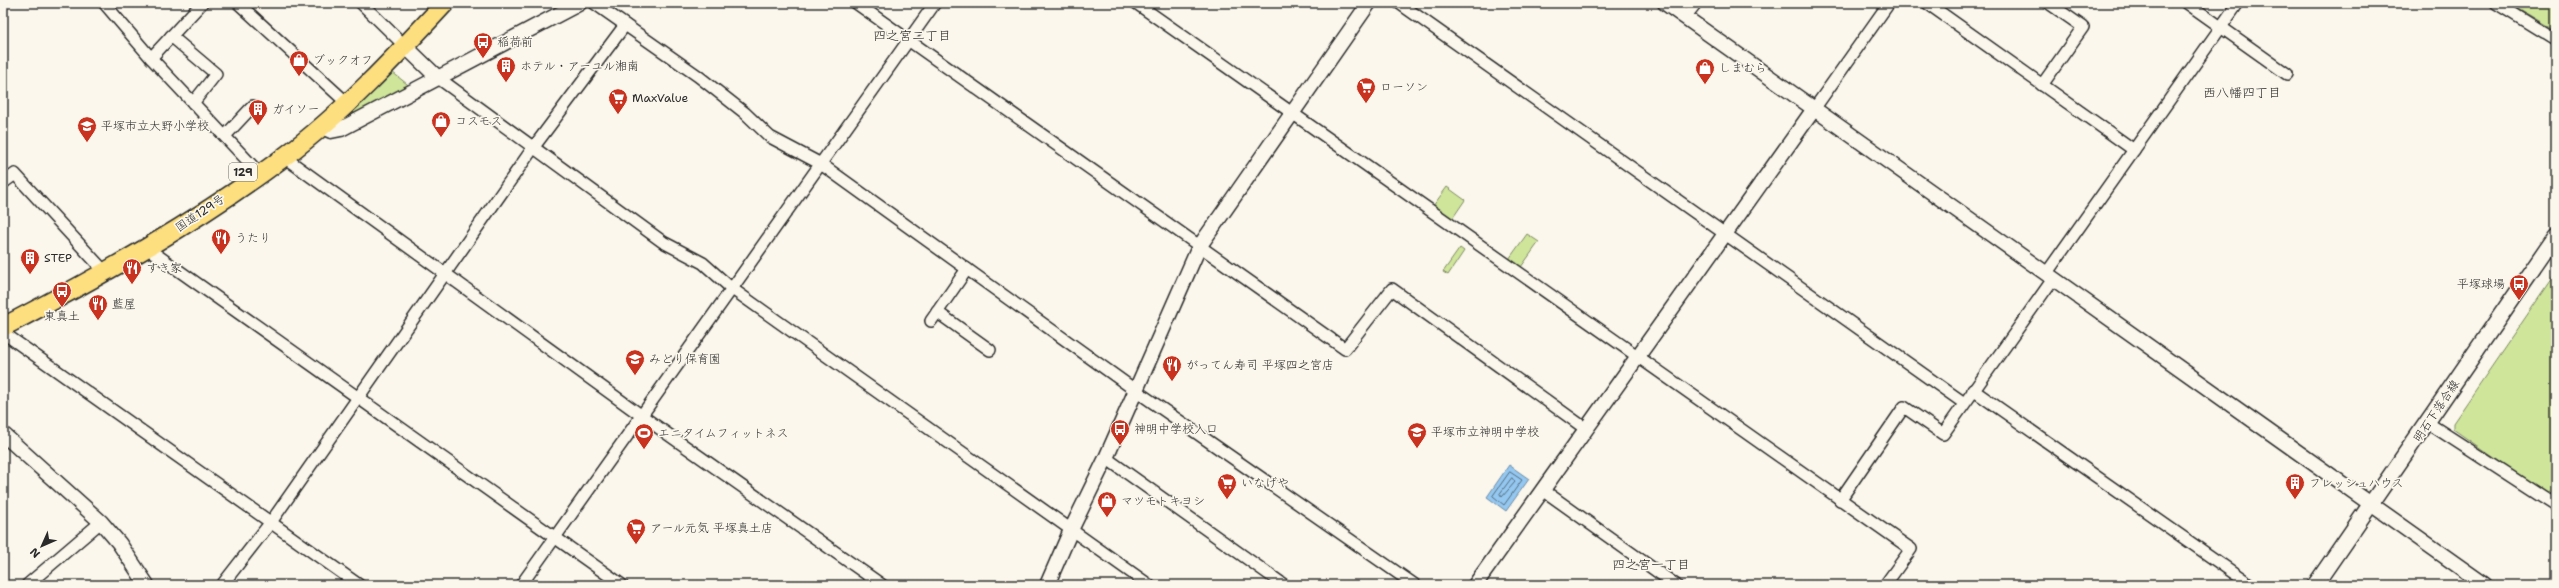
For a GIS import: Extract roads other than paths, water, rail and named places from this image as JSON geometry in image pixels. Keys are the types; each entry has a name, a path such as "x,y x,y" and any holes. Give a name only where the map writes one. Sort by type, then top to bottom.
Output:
{"highway":[{"name":"国道129号","path":"401,42 430,3"},
{"name":"国道129号","path":"3,315 101,268 147,248 256,170 303,126 342,98 445,3"},
{"name":"国道129号","path":"4,330 101,268 214,192 284,157 320,126 342,98"}],"main road":[{"name":"明石下落合線","path":"2315,585 2556,235"}],"street":[{"path":"104,3 151,58 256,170"},
{"path":"151,58 202,3"},
{"path":"238,3 342,98"},
{"path":"361,3 437,77 533,148 663,242 704,262 731,288 1149,585"},
{"path":"320,126 332,131 341,129 437,77 580,3"},
{"path":"594,3 698,76 745,114 770,137 821,164 1135,390 1415,585"},
{"path":"856,3 1345,350 1392,289 1586,429"},
{"path":"521,585 556,538 731,288 935,3"},
{"path":"1136,3 1637,358 1911,549 1885,585"},
{"path":"1047,585 1071,530 1106,458 1199,247 1369,3"},
{"path":"1399,3 1964,403"},
{"path":"1665,3 2485,585"},
{"path":"1685,18 1696,3"},
{"path":"1475,585 1889,3"},
{"path":"1927,3 2134,150"},
{"path":"2042,85 2083,27 2050,4 2052,3"},
{"path":"2187,3 2287,74"},
{"path":"1840,500 1904,407 1943,434 2134,150 2238,3"},
{"path":"2496,3 2556,40"},
{"path":"222,585 271,522 358,397 447,274 533,148 624,25"},
{"path":"171,36 216,74 193,103"},
{"path":"225,136 253,106"},
{"path":"284,157 642,416 882,585"},
{"path":"3,183 15,174 101,268"},
{"path":"147,248 622,585"},
{"path":"967,269 934,316 990,350"},
{"path":"4,330 359,585"},
{"path":"1973,390 2251,585"},
{"path":"2428,423 2556,506"},
{"path":"3,434 101,522 119,543 147,585"},
{"path":"1106,458 1284,585"},
{"path":"1543,490 1676,585"},
{"path":"27,585 101,522"}],"water":[{"path":"1509,465 1529,479 1506,511 1487,497"}],"place":[{"name":"稲荷前","path":"483,59"},
{"name":"ブックオフ","path":"299,77"},
{"name":"ホテル・アーユル湘南","path":"506,83"},
{"name":"しまむら","path":"1705,85"},
{"name":"ローソン","path":"1366,104"},
{"name":"MaxValue","path":"618,115"},
{"name":"ガイソー","path":"258,126"},
{"name":"コスモス","path":"441,138"},
{"name":"平塚市立大野小学校","path":"87,143"},
{"name":"うたり","path":"221,255"},
{"name":"STEP","path":"30,275"},
{"name":"すき家","path":"132,285"},
{"name":"平塚球場","path":"2519,301"},
{"name":"東真土","path":"62,308"},
{"name":"藍屋","path":"98,321"},
{"name":"みどり保育園","path":"635,376"},
{"name":"がってん寿司 平塚四之宮店","path":"1172,382"},
{"name":"神明中学校入口","path":"1120,446"},
{"name":"平塚市立神明中学校","path":"1417,449"},
{"name":"エニタイムフィットネス","path":"644,450"},
{"name":"いなげや","path":"1227,500"},
{"name":"フレッシュハウス","path":"2295,500"},
{"name":"マツモトキヨシ","path":"1107,518"},
{"name":"アール元気 平塚真土店","path":"636,545"}],"district":[{"name":"四之宮二丁目","path":"912,35"},
{"name":"西八幡四丁目","path":"2242,92"},
{"name":"四之宮一丁目","path":"1651,564"}]}
